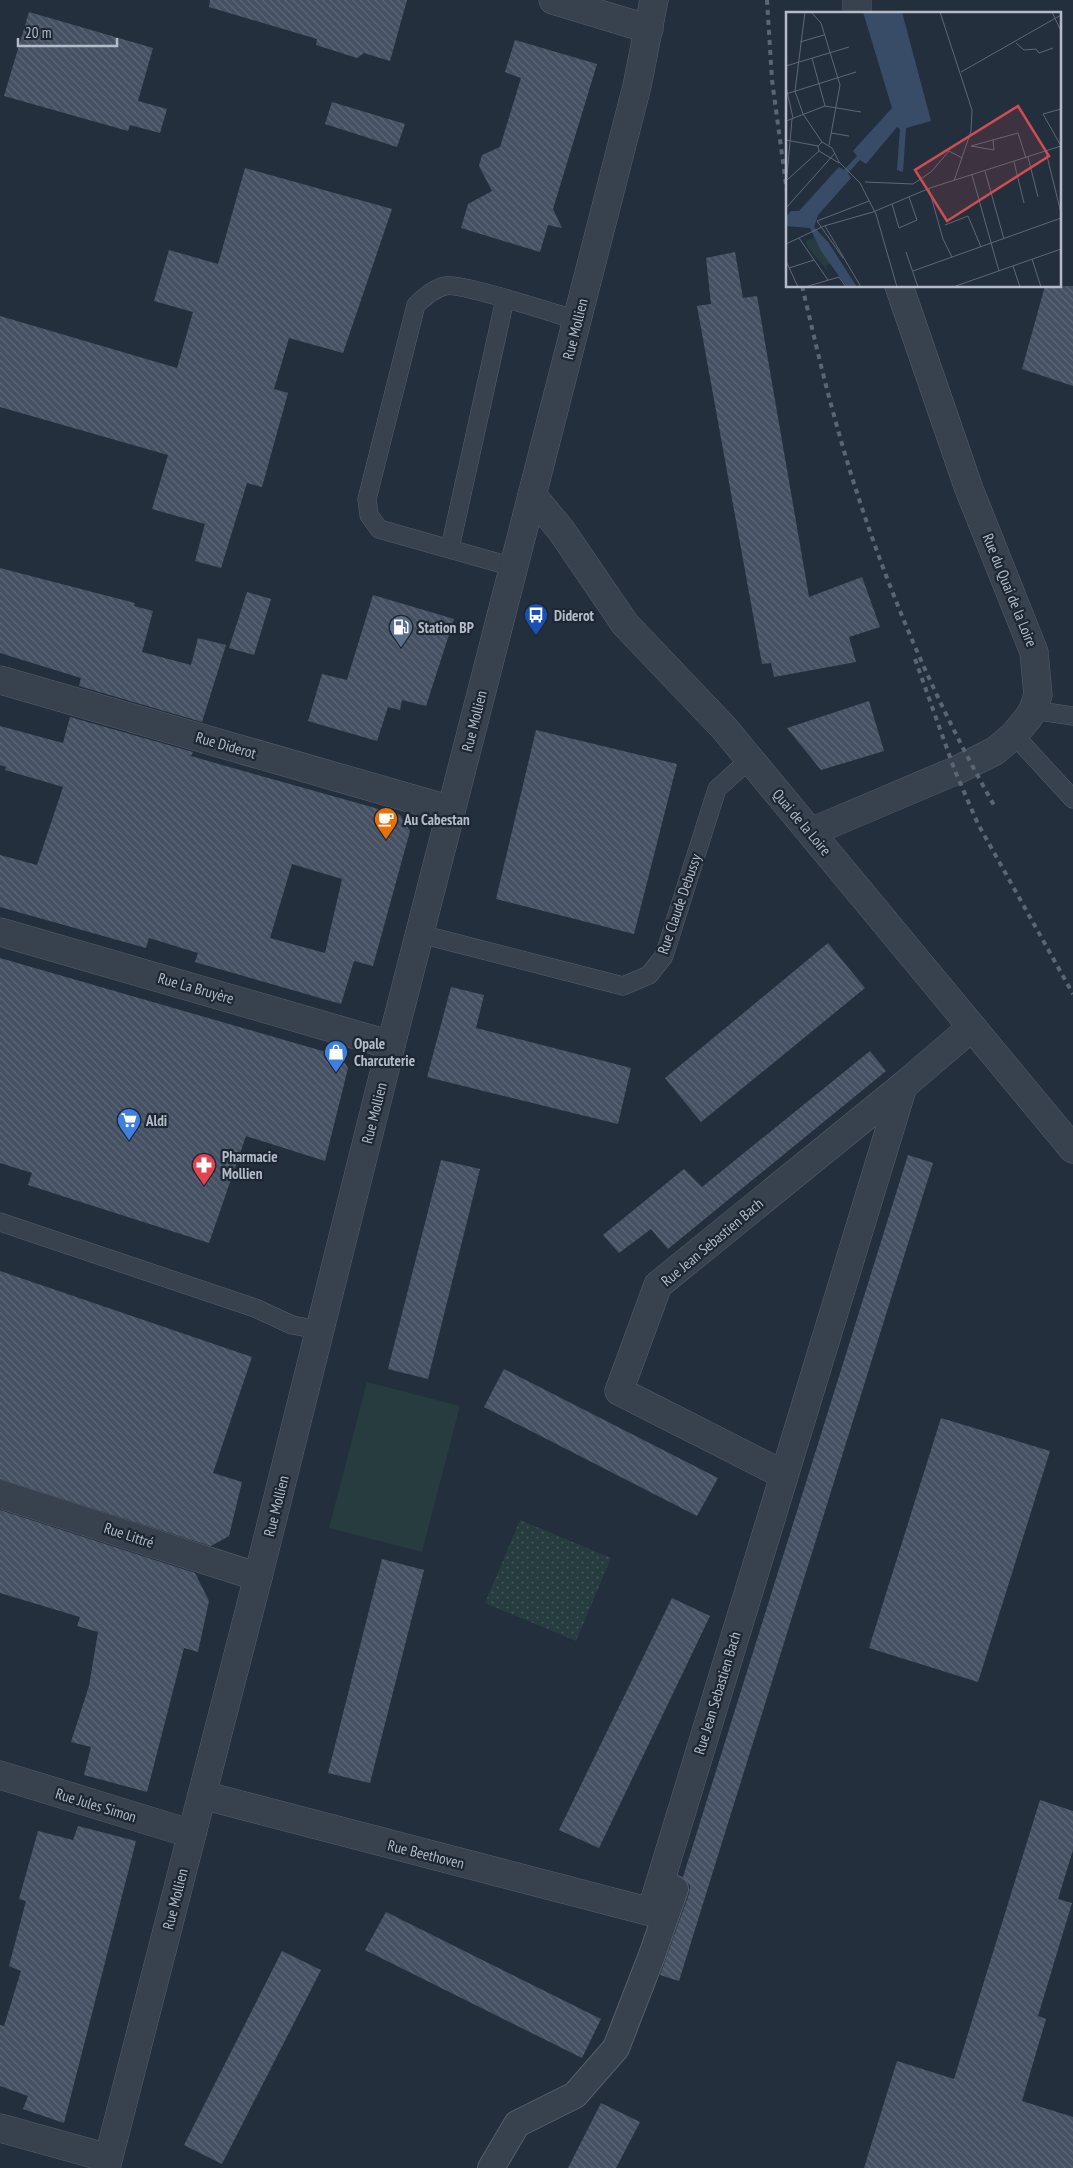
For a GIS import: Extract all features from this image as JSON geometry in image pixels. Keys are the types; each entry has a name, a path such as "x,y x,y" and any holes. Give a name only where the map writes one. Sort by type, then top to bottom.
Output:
{"street":[{"path":"552,0 649,29"},
{"name":"Rue Mollien","path":"107,2163 258,1577 391,1044 639,79 654,0"},
{"name":"Rue du Quai de la Loire","path":"900,288 969,489 1034,652 1038,695 1034,710"},
{"name":"Quai de la Loire","path":"532,495 561,530 625,624 724,728 1073,1149"},
{"name":"Rue Diderot","path":"0,680 451,810"},
{"path":"811,832 955,771 995,751 1014,735 1034,710"},
{"name":"Rue La Bruyère","path":"0,932 391,1044"},
{"name":"Rue Jean Sebastien Bach","path":"784,1475 619,1391 658,1285 903,1086 972,1027"},
{"name":"Rue Jean Sebastien Bach","path":"651,1912 903,1086"},
{"name":"Rue Littré","path":"0,1494 258,1577"},
{"name":"Rue Jules Simon","path":"0,1775 192,1834"},
{"name":"Rue Beethoven","path":"202,1795 651,1912"},
{"path":"491,2168 517,2124 575,2095 616,2048 652,1956 675,1889 660,1883"},
{"path":"0,2128 107,2163"}],"lane":[{"path":"514,567 379,529 370,515 367,499 416,305 434,290 448,285 506,299 577,320"},
{"path":"450,548 506,299"},
{"path":"1034,710 1073,716"},
{"path":"1014,735 1073,799"},
{"name":"Rue Claude Debussy","path":"420,934 623,986 649,975 664,956 717,788 750,759"},
{"path":"0,1222 255,1308 292,1325 320,1330"}],"green space":[{"path":"367,1382 460,1406 422,1552 329,1528"},
{"path":"520,1520 611,1558 576,1641 485,1603"}],"building":[{"path":"210,0 407,0 390,61 364,53 357,58 316,45 317,39 209,7"},
{"path":"29,12 153,48 138,101 167,109 160,133 130,125 128,131 4,96"},
{"path":"515,40 597,64 553,209 562,228 548,225 540,252 461,228 468,204 492,191 479,166 482,155 500,147 521,78 505,72"},
{"path":"332,102 405,124 397,147 325,124"},
{"path":"245,168 392,209 343,353 289,338 274,389 288,393 262,487 247,483 221,568 195,561 205,524 152,509 168,455 0,407 0,316 177,368 193,312 154,301 169,250 218,264"},
{"path":"735,252 743,298 757,296 809,597 862,577 880,627 849,637 856,662 774,677 771,663 762,664 697,306 711,304 706,258"},
{"path":"1073,286 1073,386 1022,369 1044,288"},
{"path":"0,568 135,603 134,606 153,611 142,652 191,665 198,638 226,645 202,722 79,686 81,678 0,653"},
{"path":"247,592 271,599 254,655 229,648"},
{"name":"Station BP","path":"373,595 454,619 426,706 402,700 400,710 388,707 377,741 308,721 322,674 347,680"},
{"path":"869,701 884,751 821,770 787,728"},
{"path":"70,717 193,752 191,756 400,815 410,831 373,966 354,961 341,1004 195,962 198,953 149,938 146,948 0,907 0,855 37,865 63,787 5,770 6,767 0,765 0,726 63,743","holes":["292,864 342,879 325,953 270,938"]},
{"path":"536,730 677,764 634,934 496,899"},
{"path":"828,943 865,988 701,1122 665,1078"},
{"path":"0,958 340,1056 348,1068 325,1161 246,1136 209,1243 28,1185 32,1173 0,1163"},
{"path":"451,987 484,995 476,1028 631,1068 618,1124 427,1077"},
{"path":"870,1051 886,1071 668,1249 651,1229 619,1253 603,1235 684,1169 702,1187"},
{"path":"908,1155 933,1163 679,1981 660,1975 689,1894 690,1886 683,1877"},
{"path":"441,1160 480,1169 428,1379 388,1369"},
{"path":"0,1271 252,1357 213,1473 242,1482 229,1536 211,1546 0,1479"},
{"path":"504,1369 718,1478 697,1516 484,1407"},
{"path":"941,1418 1050,1451 978,1682 869,1648"},
{"path":"0,1510 195,1573 209,1601 198,1652 184,1648 147,1792 84,1775 91,1747 71,1742 89,1686 98,1632 77,1626 80,1617 0,1593"},
{"path":"382,1559 424,1570 370,1783 328,1773"},
{"path":"672,1598 710,1616 599,1848 559,1830"},
{"path":"1040,1800 1073,1811 1073,1850 1058,1899 1072,1903 1038,2016 1046,2019 1022,2101 1073,2117 1073,2168 864,2168 897,2061 954,2079"},
{"path":"78,1826 136,1841 64,2123 23,2109 28,2096 0,2086 0,2025 4,2026 21,1971 9,1966 26,1901 19,1899 38,1831 73,1840"},
{"path":"386,1912 601,2019 582,2058 365,1950"},
{"path":"282,1951 321,1970 222,2164 184,2145"},
{"path":"601,2103 640,2122 616,2168 568,2168"}],"railway":[{"path":"767,0 772,80 786,185"},
{"path":"802,288 828,393 847,460 881,562 922,662 969,760 995,807"},
{"path":"915,659 955,771 978,824 1073,994"}],"place":[{"name":"Diderot","path":"536,636"},
{"name":"Station BP","path":"401,648"},
{"name":"Au Cabestan","path":"386,840"},
{"name":"Opale Charcuterie","path":"336,1073"},
{"name":"Aldi","path":"129,1141"},
{"name":"Pharmacie Mollien","path":"204,1186"}]}
